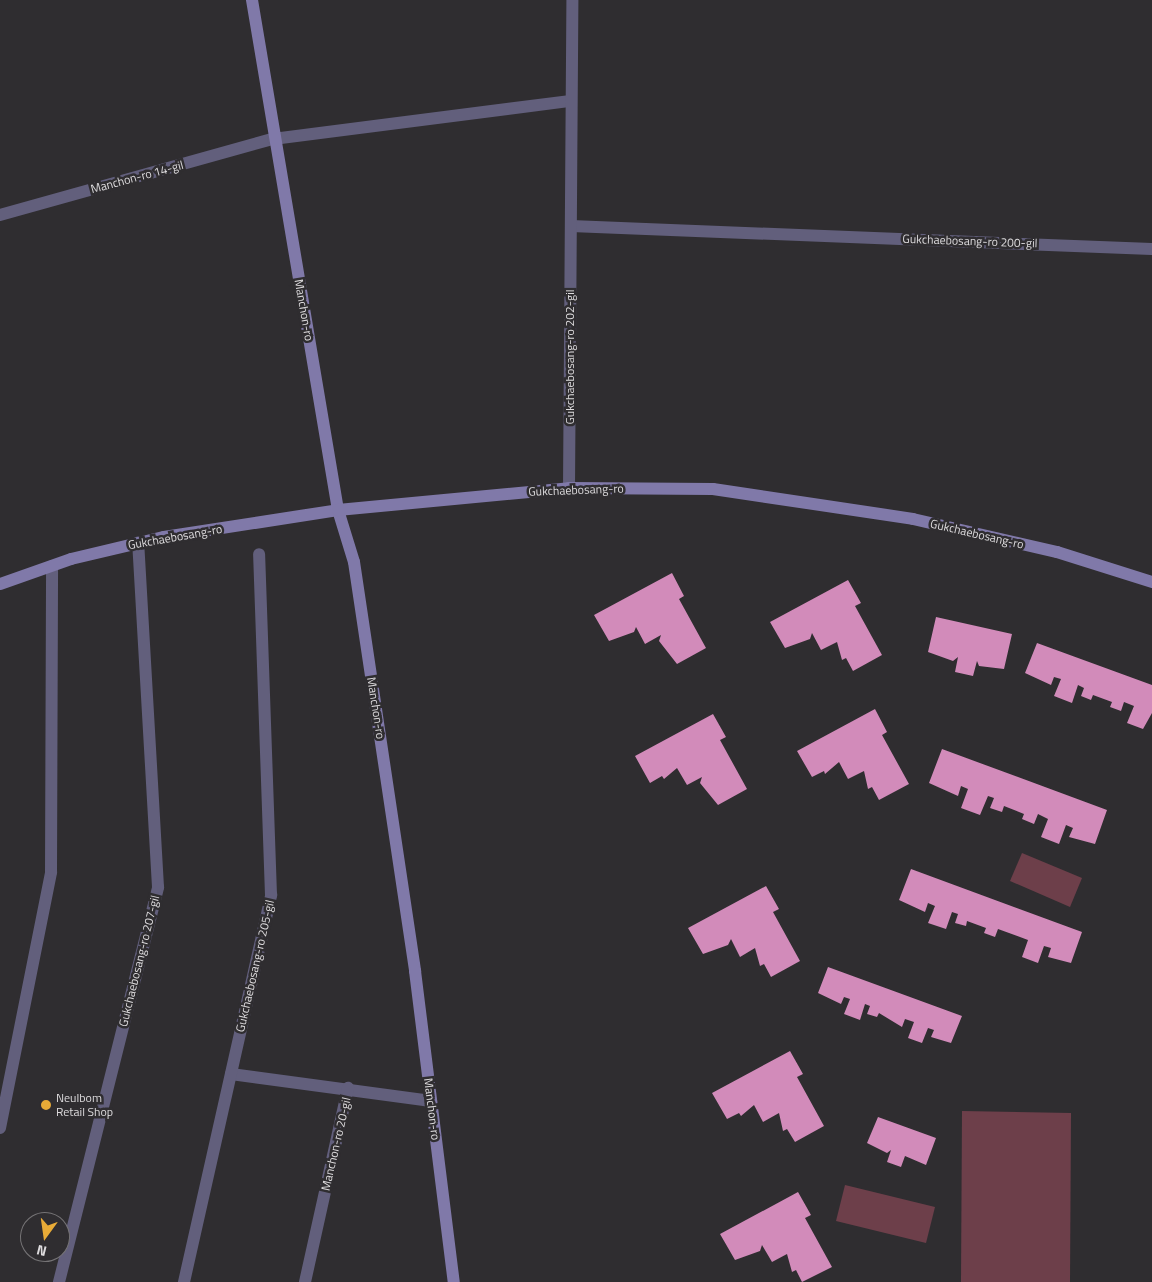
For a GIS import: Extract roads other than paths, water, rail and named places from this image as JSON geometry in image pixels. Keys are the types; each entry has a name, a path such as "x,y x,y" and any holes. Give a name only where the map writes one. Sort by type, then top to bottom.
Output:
{"main road":[{"name":"Manchon-ro","path":"252,0 273,139 338,510 354,562 431,1101 454,1282"},
{"name":"Gukchaebosang-ro","path":"0,584 52,566 138,543 338,510 569,488 713,489 913,519 1057,552 1152,582"}],"street":[{"name":"Gukchaebosang-ro 202-gil","path":"569,488 572,0"},
{"path":"273,139 571,101"},
{"name":"Manchon-ro 14-gil","path":"0,215 273,139"},
{"name":"Gukchaebosang-ro 200-gil","path":"570,226 789,232 1152,249"},
{"name":"Gukchaebosang-ro 207-gil","path":"59,1282 158,887 138,543"},
{"name":"Gukchaebosang-ro 205-gil","path":"184,1282 271,895 260,554"},
{"path":"0,1128 51,872 52,566"},
{"path":"231,1074 348,1088"},
{"name":"Manchon-ro 20-gil","path":"305,1282 348,1088 431,1101"}],"place":[{"name":"Neulbom Retail Shop","path":"46,1105"}]}
